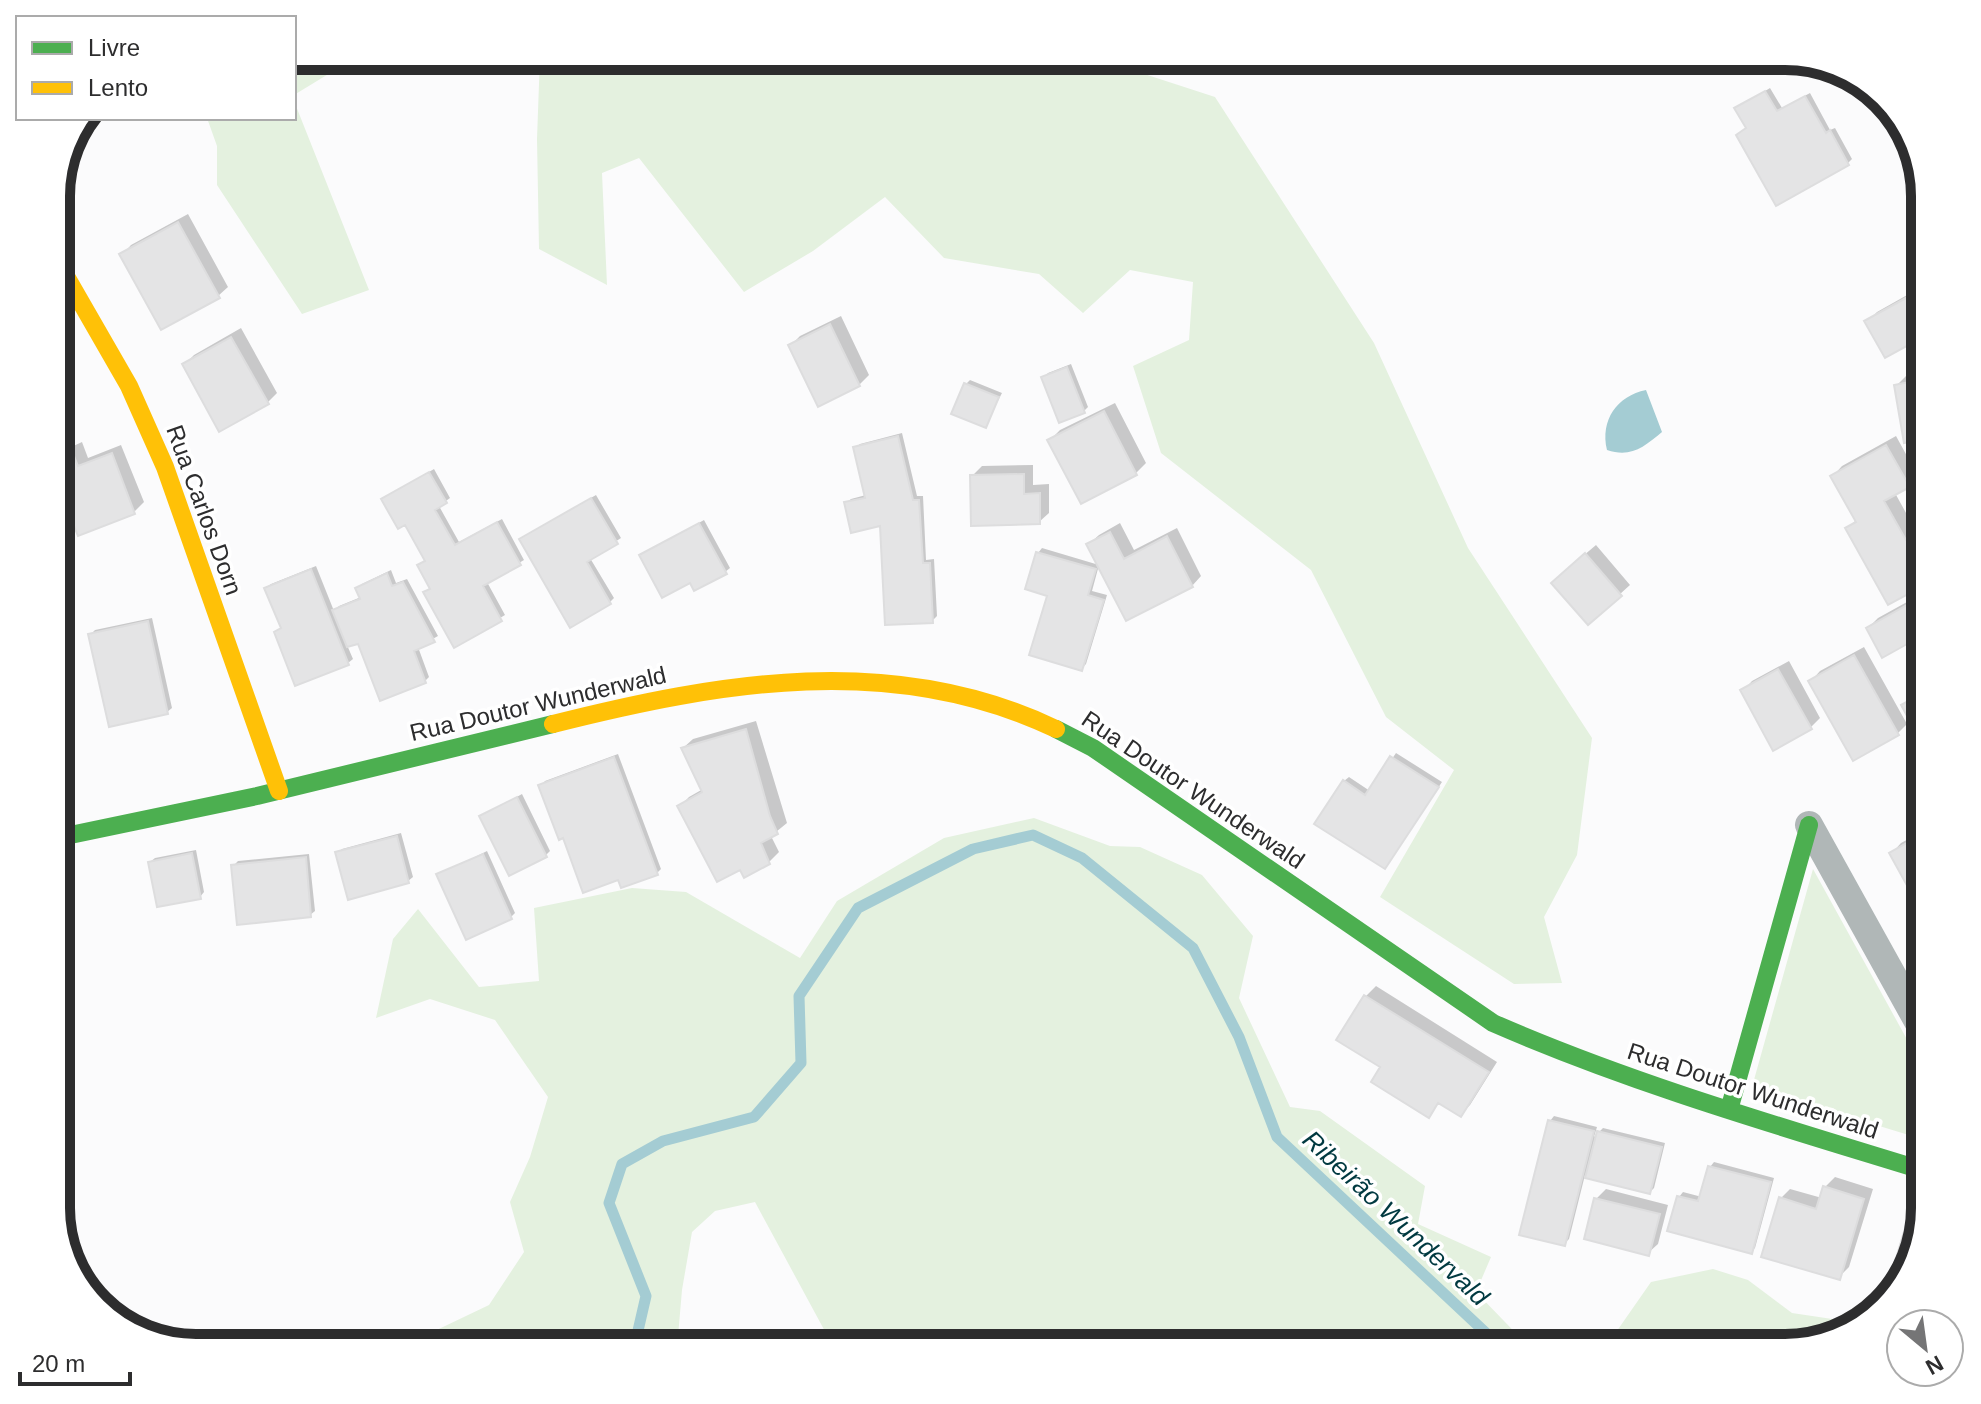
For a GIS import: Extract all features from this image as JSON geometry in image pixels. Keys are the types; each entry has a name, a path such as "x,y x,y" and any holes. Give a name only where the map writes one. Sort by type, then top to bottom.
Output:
{"street":[{"name":"Rua Carlos Dorn","path":"70,283 129,386 165,467 279,791"},
{"name":"Rua Doutor Wunderwald","path":"70,835 279,791 662,698 744,685 847,681 910,687 972,698 1042,722 1093,748 1493,1023 1592,1064 1911,1167"},
{"path":"1729,1110 1809,825"},
{"path":"1809,825 1911,1009"}],"green space":[{"path":"296,70 335,70 296,94"},
{"path":"539,70 1132,70 1215,97 1374,343 1468,548 1592,738 1577,855 1544,917 1562,983 1514,984 1380,897 1454,770 1386,717 1311,570 1161,453 1133,366 1189,340 1193,282 1130,270 1083,313 1039,274 944,258 885,197 813,251 744,292 639,158 602,173 607,285 539,249"},
{"path":"296,106 369,290 302,314 217,185 217,146 208,120 296,120"},
{"path":"1034,818 1110,846 1140,847 1202,875 1253,936 1239,998 1290,1107 1320,1111 1425,1186 1418,1224 1491,1257 1476,1292 1516,1334 826,1334 755,1202 715,1211 692,1232 678,1334 428,1334 489,1305 524,1252 510,1202 530,1157 548,1097 495,1020 430,999 376,1018 393,939 418,909 479,987 539,981 534,908 632,888 686,892 800,958 837,901 944,838"},
{"path":"1813,869 1911,1047 1911,1136 1752,1087"},
{"path":"1713,1269 1748,1280 1792,1313 1841,1320 1817,1330 1785,1334 1615,1334 1651,1282"}],"water":[{"path":"1646,390 1662,432 1630,452 1607,450 1606,429 1613,411 1627,398"}],"building":[{"path":"1765,91 1777,111 1805,96 1826,133 1830,130 1849,165 1776,206 1736,135 1746,128 1734,108"},
{"path":"178,222 220,298 161,330 119,254"},
{"path":"1906,298 1911,308 1911,344 1885,358 1864,321"},
{"path":"830,324 860,386 818,407 788,345"},
{"path":"231,337 269,404 219,432 182,364"},
{"path":"1067,367 1085,413 1059,423 1041,377"},
{"path":"1911,382 1911,442 1904,443 1894,385"},
{"path":"964,383 999,397 986,428 951,414"},
{"path":"1104,411 1137,475 1081,504 1047,440"},
{"path":"898,436 913,500 919,500 923,563 930,563 933,623 885,625 880,526 851,533 844,502 865,498 853,447"},
{"path":"1886,445 1910,487 1884,501 1906,540 1911,537 1911,593 1888,605 1845,528 1856,522 1830,476"},
{"path":"70,452 78,466 112,453 135,514 78,536 70,516"},
{"path":"429,472 447,503 435,510 455,545 497,522 521,565 483,586 502,621 454,648 423,592 430,589 417,565 425,561 405,525 398,529 381,499"},
{"path":"1024,474 1024,494 1040,493 1040,524 971,526 970,475"},
{"path":"591,498 618,544 587,562 611,604 570,628 519,539"},
{"path":"699,523 727,574 694,591 690,583 662,598 639,555"},
{"path":"1110,532 1124,559 1167,536 1193,587 1126,621 1086,544"},
{"path":"1036,552 1096,569 1088,595 1104,600 1082,671 1029,655 1047,596 1025,589"},
{"path":"1585,553 1622,596 1588,625 1551,583"},
{"path":"311,569 349,665 295,686 274,632 281,628 264,588"},
{"path":"387,573 392,586 403,582 435,642 414,651 426,683 380,701 358,644 347,647 332,610 360,599 355,588"},
{"path":"1911,603 1911,642 1882,658 1866,628"},
{"path":"148,621 168,714 109,727 88,634"},
{"path":"1854,655 1899,735 1853,761 1808,681"},
{"path":"1778,669 1812,729 1773,751 1740,690"},
{"path":"1911,700 1911,723 1901,705"},
{"path":"746,729 770,816 778,834 761,843 770,864 744,878 740,870 717,882 677,806 702,792 681,748"},
{"path":"1390,756 1439,787 1385,869 1314,824 1343,780 1365,795"},
{"path":"614,757 658,875 621,888 618,880 583,893 563,838 559,840 538,785"},
{"path":"517,797 547,857 509,876 479,816"},
{"path":"397,836 409,883 348,900 335,852"},
{"path":"1911,841 1911,893 1889,853"},
{"path":"192,853 201,899 157,907 148,862"},
{"path":"483,854 512,919 466,940 436,874"},
{"path":"306,857 311,917 237,925 231,865"},
{"path":"1364,995 1489,1072 1461,1117 1438,1103 1429,1118 1371,1082 1380,1067 1336,1040"},
{"path":"1548,1120 1594,1131 1565,1246 1519,1235"},
{"path":"1597,1131 1662,1147 1650,1194 1585,1178"},
{"path":"1708,1166 1771,1182 1752,1254 1667,1231 1677,1196 1698,1201"},
{"path":"1823,1186 1864,1199 1840,1280 1761,1257 1779,1197 1816,1209"},
{"path":"1594,1198 1660,1214 1649,1256 1584,1239"},
{"path":"1909,1215 1907,1240 1901,1256 1897,1255"}],"waterway":[{"name":"Ribeirão Wundervald","path":"637,1334 646,1296 609,1203 622,1164 663,1141 754,1117 801,1063 799,996 858,908 973,849 1033,835 1082,858 1193,948 1239,1037 1277,1137 1487,1334"}],"traffic: fast":[{"path":"70,835 257,796 553,724"},
{"path":"1056,729 1093,748 1493,1023 1653,1085 1911,1167"},
{"path":"1729,1110 1809,825"}],"traffic: slow":[{"path":"70,283 129,386 165,467 279,791"},
{"path":"553,724 679,696 743,687 806,682 869,682 932,689 994,705 1056,729"}]}
